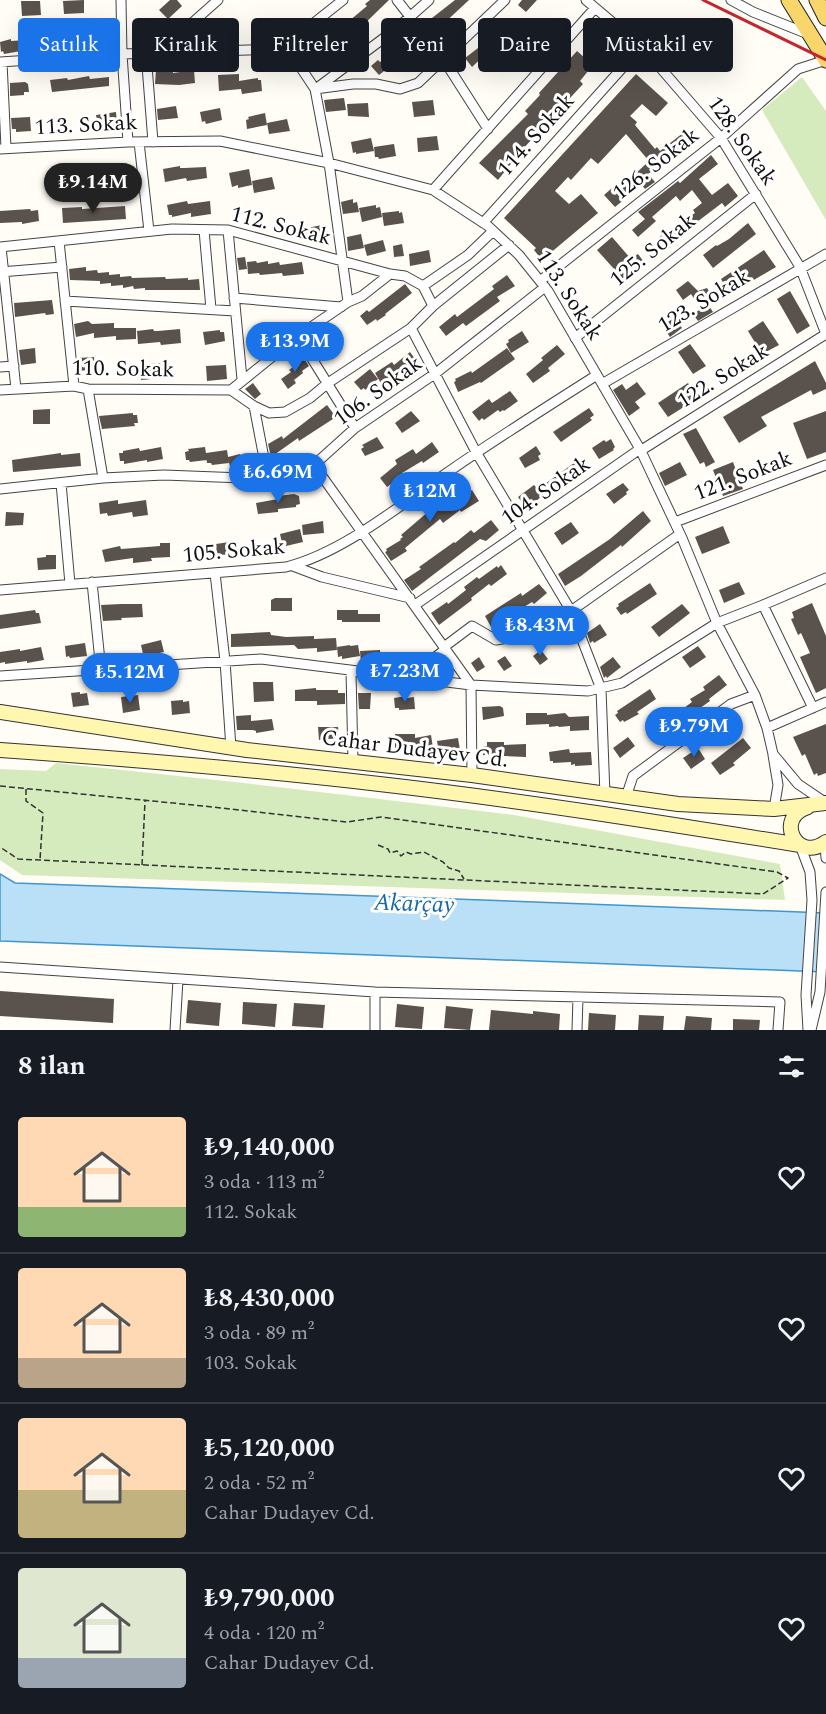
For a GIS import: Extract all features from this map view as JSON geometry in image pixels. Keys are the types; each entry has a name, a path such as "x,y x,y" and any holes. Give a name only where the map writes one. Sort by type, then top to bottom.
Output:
{"main road":[{"path":"789,0 826,60"},
{"path":"817,0 826,18"},
{"name":"Cahar Dudayev Cd.","path":"0,712 231,748 472,775 678,804 774,809 809,807 826,803"},
{"name":"Cahar Dudayev Cd.","path":"0,750 177,763 389,785 667,824 813,849 826,847"},
{"path":"800,845 792,836 791,823 797,812 816,807 826,813"}],"street":[{"path":"121,0 128,142"},
{"path":"198,18 218,0"},
{"path":"320,18 343,0"},
{"path":"397,0 411,16"},
{"path":"315,89 429,0"},
{"path":"466,38 505,0"},
{"name":"128. Sokak","path":"586,0 607,18"},
{"path":"731,0 753,12 811,35"},
{"path":"433,190 595,8"},
{"path":"3,149 1,62 132,54"},
{"name":"126. Sokak","path":"542,284 721,138 798,69 826,60"},
{"path":"147,72 153,142"},
{"path":"304,72 315,89 329,163 342,261 344,304"},
{"path":"315,89 353,84 376,84 400,89 418,83 430,72"},
{"path":"452,72 488,129"},
{"name":"114. Sokak","path":"483,223 619,72"},
{"name":"128. Sokak","path":"663,72 721,138 756,194 800,267 826,334"},
{"name":"113. Sokak","path":"3,149 128,142 220,141 329,163 433,190 493,231 519,255 542,284 640,450 675,522 717,623 755,695 767,728 773,754 778,785 774,809"},
{"path":"139,142 149,231"},
{"name":"125. Sokak","path":"575,338 756,194"},
{"name":"112. Sokak","path":"0,247 172,229 228,230 390,274 405,276 423,286"},
{"path":"204,230 211,309"},
{"path":"228,230 242,380"},
{"path":"434,306 423,286 468,255 493,231"},
{"path":"59,241 74,386"},
{"path":"390,274 362,296 344,304 298,336 231,390 269,413 285,412 310,398 328,383 411,328 434,306 509,245"},
{"path":"0,247 16,389"},
{"name":"123. Sokak","path":"600,379 826,254"},
{"path":"2,272 62,267"},
{"name":"106. Sokak","path":"0,489 103,478 164,475 268,479 314,465 355,428 435,373 542,284"},
{"path":"234,298 344,304"},
{"path":"65,301 235,311"},
{"path":"411,328 476,452 571,611 601,689 604,795"},
{"name":"122. Sokak","path":"640,450 826,334"},
{"path":"298,336 355,428"},
{"path":"0,367 14,366"},
{"name":"105. Sokak","path":"0,590 293,566 307,562 363,531 476,452 600,379"},
{"name":"110. Sokak","path":"0,390 74,386 88,389 231,390"},
{"path":"88,389 103,478"},
{"path":"254,406 268,479"},
{"name":"104. Sokak","path":"412,601 522,532 640,450"},
{"path":"314,465 471,685 472,775"},
{"name":"121. Sokak","path":"675,522 826,465"},
{"path":"61,483 70,584"},
{"path":"409,677 472,626 496,640 526,634 571,611 680,534"},
{"path":"293,566 322,577 412,601"},
{"path":"215,573 225,661 231,748"},
{"path":"0,676 261,659 471,685 588,691 622,683 717,623 826,579"},
{"path":"92,582 102,671"},
{"path":"763,605 813,708"},
{"path":"351,671 353,762"},
{"path":"626,797 633,776 731,704 755,695"},
{"path":"767,728 826,702"},
{"name":"113. Sokak","path":"773,754 798,784 826,803"},
{"path":"800,845 810,872 812,900 806,995 809,1030"},
{"path":"809,1030 820,992 826,891"},
{"path":"0,967 375,992 780,1002 778,1030"},
{"path":"175,1030 178,980"},
{"path":"375,992 375,1030"},
{"path":"577,1030 578,997"}],"path":[{"path":"0,786 347,822 381,817 777,872 788,878 763,894 18,859 0,847"},
{"path":"27,788 26,801 43,813 40,860"},
{"path":"142,865 145,800"},
{"path":"378,845 388,849 390,853 397,851 401,855 406,852 418,854 424,852 443,862 447,867 459,871 464,879"}],"green space":[{"path":"802,77 826,111 826,220 762,110"},
{"path":"56,763 514,815 780,864 785,900 22,875 0,860 0,769 46,771"}],"water":[{"name":"Akarçay","path":"0,874 15,883 826,913 826,972 0,941"}],"building":[{"path":"84,0 84,13 64,14 63,1"},
{"path":"170,0 177,0 182,6 169,18 159,10"},
{"path":"370,0 389,0 369,19 353,18 367,6 365,4"},
{"path":"455,0 469,0 450,18 432,18"},
{"path":"522,0 537,0 526,12 518,5"},
{"path":"21,1 40,1 41,15 22,16"},
{"path":"11,39 11,41 18,41 18,52 4,54 3,51 1,52 0,42"},
{"path":"478,48 478,61 472,67 466,57"},
{"path":"577,51 583,56 583,72 587,72 580,81 583,84 521,151 498,180 479,163 528,114 525,111 558,72 571,72 571,58"},
{"path":"378,60 383,72 379,75 371,66"},
{"path":"156,72 194,72 195,83 155,84"},
{"path":"239,74 239,81 258,78 261,80 262,91 242,94 241,89 219,91 218,75"},
{"path":"636,74 668,103 656,116 642,104 630,116 637,122 635,125 655,149 657,147 660,151 683,133 692,145 680,155 678,152 648,174 655,182 645,189 642,185 615,207 604,195 612,188 616,192 649,161 626,134 598,164 591,158 571,180 568,177 555,191 569,204 581,194 598,213 542,260 534,250 536,248 504,218"},
{"path":"89,76 90,79 109,77 109,86 52,92 50,80 67,78 68,80"},
{"path":"25,82 28,84 29,92 24,92 24,95 10,96 10,83"},
{"path":"344,98 346,110 326,112 324,100"},
{"path":"433,100 435,115 414,117 412,102"},
{"path":"368,103 369,117 348,116 347,104"},
{"path":"176,106 178,118 158,120 157,109"},
{"path":"220,108 222,120 206,124 205,121 202,122 200,112"},
{"path":"116,112 117,125 98,127 96,115"},
{"path":"265,113 267,125 247,129 248,117"},
{"path":"30,117 31,131 16,132 16,129 12,129 11,118"},
{"path":"287,119 290,131 269,134 267,123"},
{"path":"437,136 439,150 418,152 417,138"},
{"path":"371,138 374,151 353,153 351,142"},
{"path":"394,144 396,156 379,159 375,157 374,147"},
{"path":"711,155 718,164 699,179 712,195 728,183 738,196 725,207 722,203 693,225 694,228 675,241 676,243 668,249 659,237 695,213 693,210 702,203 692,190 680,201 676,196 652,217 656,221 638,237 632,230 645,219 638,212 678,181 680,183"},
{"path":"180,166 180,168 206,167 207,178 187,181 186,178 165,182 163,169"},
{"path":"249,169 252,185 232,187 229,173"},
{"path":"77,172 81,174 81,183 61,185 60,173"},
{"path":"272,177 275,189 254,193 252,181"},
{"path":"353,199 353,203 357,202 359,212 343,214 341,202"},
{"path":"187,201 188,204 210,201 211,214 191,217 191,213 172,217 169,215 167,205"},
{"path":"376,205 376,208 380,207 382,217 362,222 359,208"},
{"path":"125,206 126,219 63,223 62,208"},
{"path":"30,209 31,211 38,210 39,221 22,224 22,222 0,223 0,211"},
{"path":"399,211 399,213 402,212 404,223 384,226 382,213"},
{"path":"748,223 756,234 713,268 703,255 729,239"},
{"path":"322,225 325,236 308,240 307,237 304,238 302,229"},
{"path":"361,234 364,248 348,251 347,237"},
{"path":"612,237 631,259 638,254 644,262 623,279 597,250"},
{"path":"383,240 386,251 367,256 364,245"},
{"path":"402,244 404,256 394,257 393,246"},
{"path":"429,250 431,262 410,266 409,254"},
{"path":"764,250 776,267 730,294 721,279"},
{"path":"245,257 247,269 239,270 237,258"},
{"path":"256,261 257,263 268,261 268,264 279,262 280,265 302,262 304,274 283,276 282,273 248,274 247,262"},
{"path":"86,267 86,271 109,272 109,275 120,274 120,277 199,279 200,290 145,290 145,288 134,289 133,286 123,288 123,285 111,286 111,283 100,284 100,281 70,280 69,269"},
{"path":"507,275 515,286 497,297 500,301 466,326 463,323 446,336 439,327 455,314 457,317 494,289 492,286"},
{"path":"688,281 698,291 707,288 712,296 705,300 713,312 698,321 693,314 701,309 691,294 683,300 676,290"},
{"path":"405,284 412,293 386,315 367,325 360,316 367,310 369,312"},
{"path":"790,291 810,326 797,334 777,299"},
{"path":"52,300 54,314 15,317 14,303"},
{"path":"675,317 682,328 670,337 662,326"},
{"path":"88,321 92,324 114,323 114,328 136,328 136,339 116,340 116,336 94,338 94,333 76,337 74,324"},
{"path":"763,321 779,345 762,354 748,331"},
{"path":"153,329 158,331 180,329 181,343 138,344 137,331"},
{"path":"327,329 334,339 318,354 312,345"},
{"path":"220,330 224,332 225,341 205,345 203,332"},
{"path":"522,331 529,342 511,353 506,344 508,340"},
{"path":"690,344 706,366 693,374 678,352"},
{"path":"557,345 565,354 548,368 550,371 533,383 526,374"},
{"path":"35,348 36,363 21,365 19,350"},
{"path":"507,348 515,359 481,383 458,392 455,379 471,371 472,373"},
{"path":"410,352 418,363 404,374 403,372 382,385 375,373 392,362 394,365"},
{"path":"94,357 95,369 79,371 78,358"},
{"path":"303,357 309,366 294,380 296,383 288,389 281,379 291,372 289,370"},
{"path":"815,361 826,383 826,389 813,395 811,390 761,417 767,426 739,443 723,417"},
{"path":"160,363 162,378 141,380 140,365"},
{"path":"226,365 227,379 207,381 206,366"},
{"path":"370,369 378,379 365,390 364,388 361,390 354,382"},
{"path":"637,382 646,394 635,402 640,408 629,416 613,390 622,384 626,390"},
{"path":"253,383 261,394 255,399 245,389"},
{"path":"688,383 698,398 668,417 658,403"},
{"path":"510,391 518,401 504,411 498,410 479,421 472,412 489,399 492,403"},
{"path":"327,405 336,417 299,441 298,438 271,457 268,444 282,436 283,439"},
{"path":"589,408 594,415 590,418 592,420 561,442 553,432"},
{"path":"50,409 50,424 33,424 33,410"},
{"path":"411,411 420,421 402,433 395,423"},
{"path":"826,411 826,452 807,459 793,423"},
{"path":"133,413 137,415 138,423 134,423 135,426 102,429 99,416"},
{"path":"696,428 715,462 706,467 704,462 700,464 683,434"},
{"path":"377,437 384,448 365,456 361,449 364,447 362,445"},
{"path":"611,439 614,450 599,459 592,448 604,440 606,442"},
{"path":"432,442 439,452 402,473 404,475 387,487 380,478 397,464 395,460 413,449 416,454"},
{"path":"536,446 541,454 538,456 540,460 525,468 519,458"},
{"path":"161,447 163,459 124,464 124,461 120,461 119,453 123,451"},
{"path":"205,447 207,460 190,462 186,460 185,452 189,451 188,449"},
{"path":"227,450 229,463 212,465 207,463 206,453"},
{"path":"61,453 61,455 80,453 81,466 13,472 12,460"},
{"path":"240,454 241,456 249,454 251,466 234,469 230,467 228,457"},
{"path":"680,462 687,475 665,486 659,473"},
{"path":"733,462 743,489 723,496 713,470"},
{"path":"574,463 582,474 550,497 546,498 544,495 526,508 518,497 534,485 538,489"},
{"path":"623,483 629,490 614,504 606,494"},
{"path":"472,490 479,501 461,512 460,510 443,523 440,519 405,548 407,551 391,561 385,552 386,549 401,540 403,537 401,535 429,511 434,513 448,502 453,503"},
{"path":"294,494 299,496 300,504 296,507 258,514 256,503"},
{"path":"118,500 118,504 146,500 148,515 133,517 132,512 108,516 107,513 100,514 99,503"},
{"path":"643,511 651,521 622,547 621,545 565,586 558,574 610,539"},
{"path":"6,512 24,513 23,525 5,526"},
{"path":"491,520 499,530 486,541 480,539 412,591 404,580 471,530 474,533"},
{"path":"323,521 324,533 303,535 302,525"},
{"path":"571,522 579,533 562,545 554,533"},
{"path":"723,526 730,543 702,554 695,537"},
{"path":"300,529 303,542 286,546 282,543 280,534"},
{"path":"236,541 238,554 217,555 216,544"},
{"path":"160,543 170,543 170,557 151,558 152,561 133,563 133,558 105,562 102,550 120,546 121,549 160,546"},
{"path":"46,555 56,555 56,569 38,570 37,558 46,557"},
{"path":"501,565 507,574 491,586 489,584 439,625 431,613 447,602 448,604 466,590 464,587 477,577 479,579"},
{"path":"739,582 745,594 724,603 719,590"},
{"path":"650,583 657,594 627,614 626,612 621,615 616,608 618,604"},
{"path":"539,584 547,593 534,604 532,602 491,627 485,616"},
{"path":"292,598 292,611 271,611 271,600"},
{"path":"812,603 826,636 826,688 816,693 800,657 810,653 801,633 798,635 791,619 794,618 792,612"},
{"path":"142,604 143,617 103,621 101,605"},
{"path":"682,604 690,613 659,637 651,627"},
{"path":"35,610 39,613 41,623 0,629 0,615"},
{"path":"337,610 358,610 358,614 380,614 380,622 342,622 342,620 337,620"},
{"path":"600,624 607,635 590,643 587,633"},
{"path":"270,632 271,635 286,637 336,638 337,650 317,652 317,648 298,649 294,645 231,647 231,634"},
{"path":"161,640 164,652 147,656 146,653 143,654 141,645"},
{"path":"85,643 87,656 66,657 65,646"},
{"path":"358,645 360,656 342,659 342,656 338,657 337,647"},
{"path":"698,646 706,657 690,668 682,657"},
{"path":"41,647 44,660 27,663 27,661 0,663 0,652"},
{"path":"380,650 381,663 361,664 360,651"},
{"path":"541,650 548,659 540,665 533,656"},
{"path":"505,656 512,666 504,671 497,661"},
{"path":"479,657 485,667 477,672 471,663"},
{"path":"613,657 621,667 604,678 600,667"},
{"path":"719,675 727,685 693,713 695,715 682,727 681,725 664,739 662,737 660,739 653,731 692,702 690,699 705,690 703,687"},
{"path":"253,682 273,682 274,701 254,702"},
{"path":"316,688 316,690 338,690 338,693 345,693 345,704 317,705 317,701 295,701 295,690"},
{"path":"650,689 656,699 637,712 639,714 620,722 615,715 617,711"},
{"path":"80,692 80,694 87,693 89,705 73,707 71,693"},
{"path":"358,693 371,693 370,709 359,709"},
{"path":"138,695 140,710 123,713 121,697"},
{"path":"406,696 407,698 414,697 415,709 395,708 394,698"},
{"path":"183,700 183,702 189,701 190,713 172,715 171,701"},
{"path":"500,706 503,708 504,716 483,720 482,707"},
{"path":"526,713 547,713 547,715 565,713 569,717 589,716 589,730 570,731 570,726 549,727 549,724 526,725"},
{"path":"251,715 251,721 272,719 274,730 256,733 253,730 237,730 236,716"},
{"path":"826,724 826,773 818,776 817,773 814,775 805,754 802,756 793,737"},
{"path":"318,727 338,727 339,738 319,740"},
{"path":"395,734 415,734 415,738 431,735 433,748 421,750 421,747 395,748"},
{"path":"628,737 635,746 620,758 613,748"},
{"path":"458,738 460,750 439,753 437,741"},
{"path":"743,738 751,748 733,763 735,765 720,775 711,763"},
{"path":"487,742 504,742 504,745 526,744 526,757 483,755 483,746 487,746"},
{"path":"698,748 705,759 691,769 683,758"},
{"path":"569,749 570,753 591,752 592,765 575,766 575,764 571,765 571,762 553,763 550,761 549,752"},
{"path":"0,991 114,999 113,1023 0,1016"},
{"path":"188,1000 221,1003 219,1026 186,1023"},
{"path":"243,1002 277,1004 275,1027 242,1024"},
{"path":"294,1003 325,1005 323,1028 292,1026"},
{"path":"397,1004 424,1007 422,1029 395,1027"},
{"path":"446,1006 473,1009 470,1030 444,1028"},
{"path":"491,1010 560,1014 559,1030 489,1030"},
{"path":"589,1013 616,1015 615,1030 588,1030"},
{"path":"639,1015 664,1016 663,1030 638,1030"},
{"path":"686,1016 712,1018 711,1030 684,1030"},
{"path":"733,1019 760,1020 759,1030 733,1030"}],"railway":[{"path":"703,0 826,60"}]}
